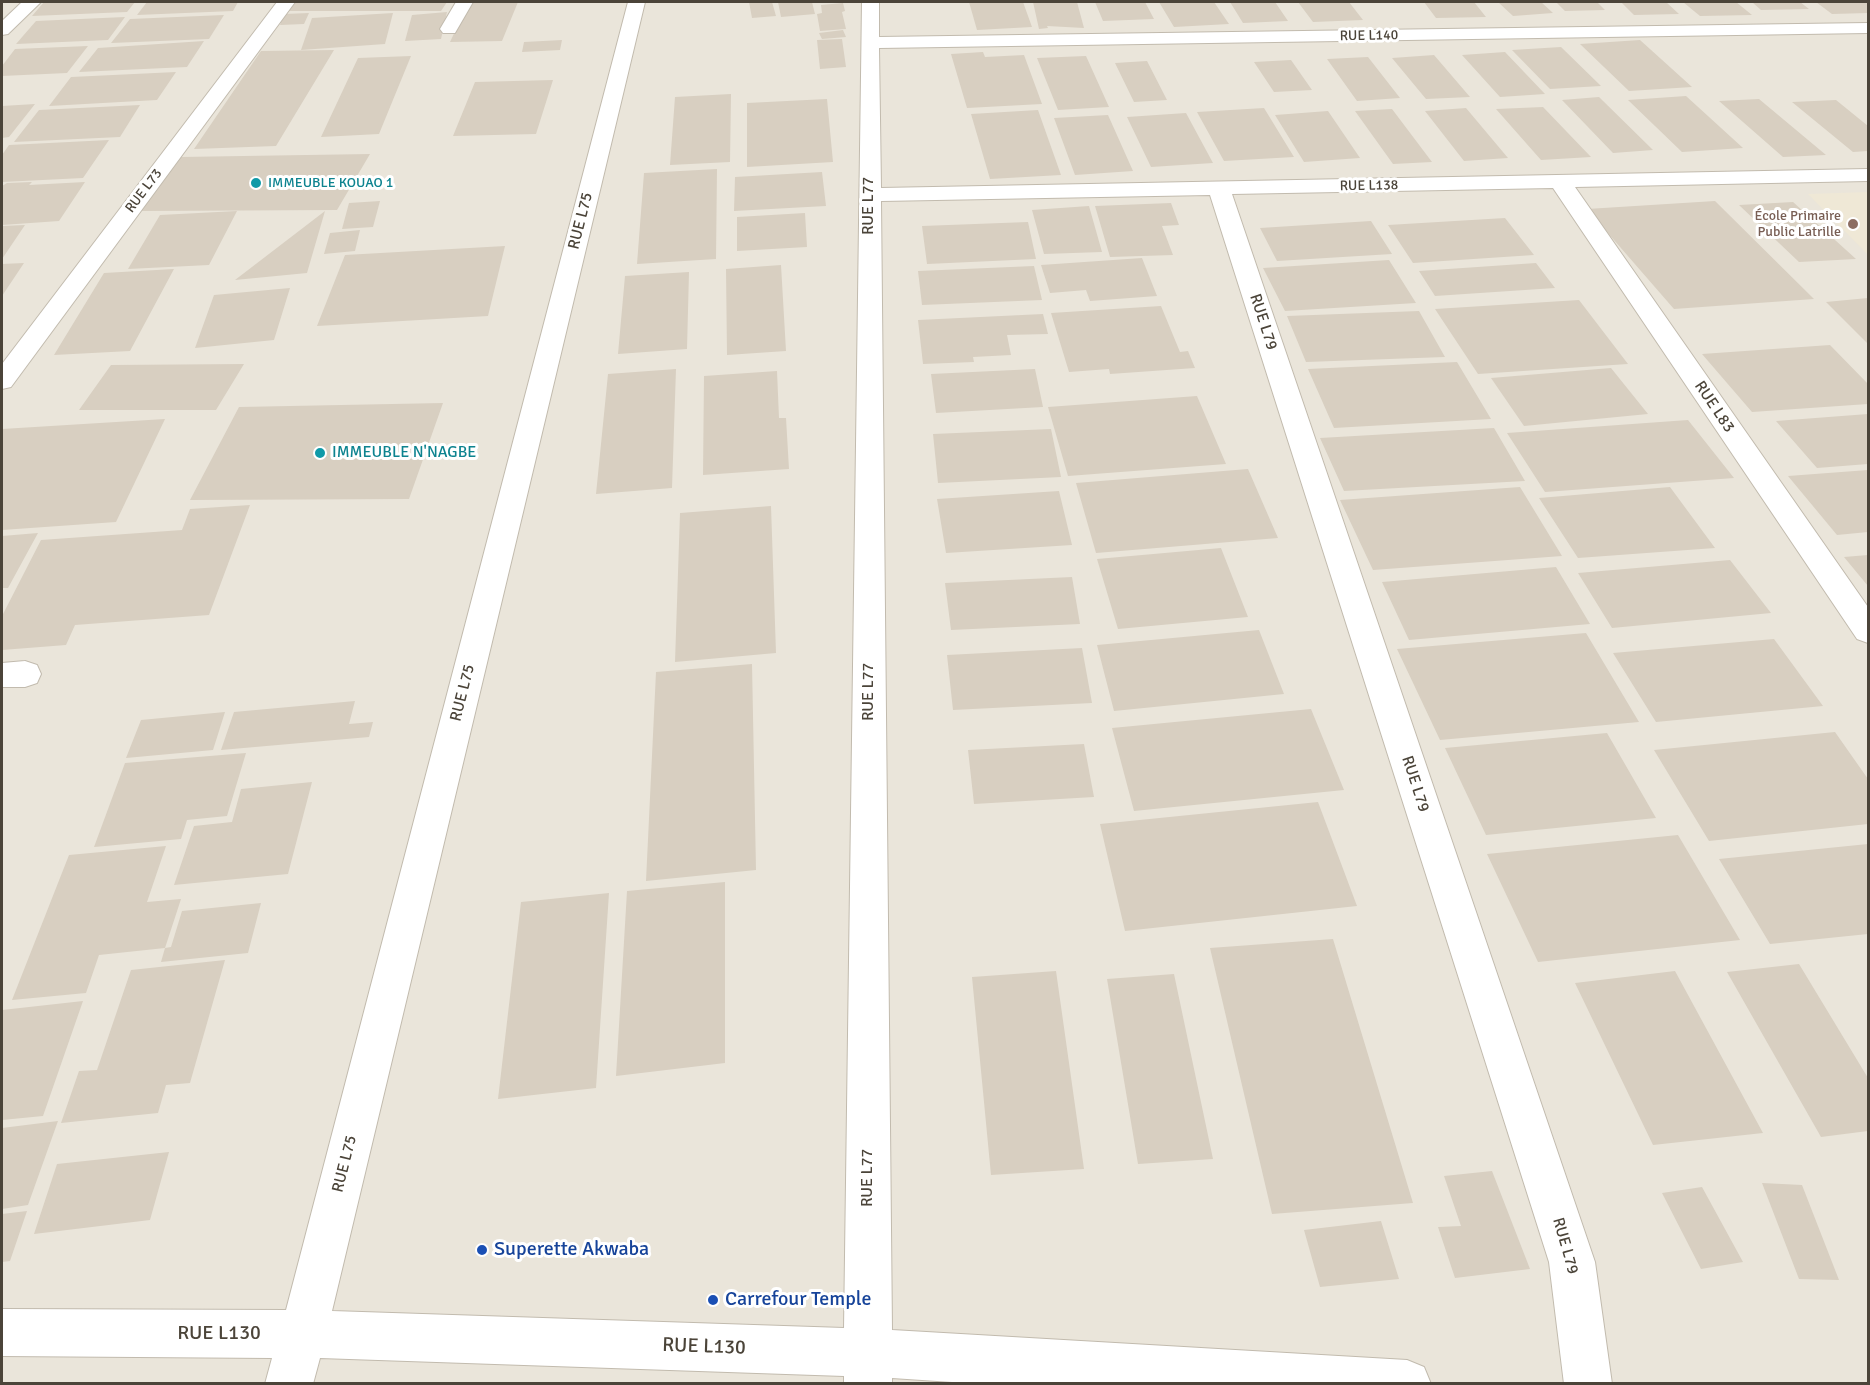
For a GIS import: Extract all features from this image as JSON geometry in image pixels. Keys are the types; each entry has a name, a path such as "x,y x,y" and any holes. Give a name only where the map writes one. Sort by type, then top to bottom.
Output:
{"street":[{"path":"2,30 32,2"},
{"name":"RUE L73","path":"2,381 286,2"},
{"path":"449,28 464,2"},
{"name":"RUE L75","path":"289,1383 636,2"},
{"name":"RUE L77","path":"868,1368 870,2"},
{"name":"RUE L140","path":"870,44 1869,28"},
{"name":"RUE L138","path":"869,195 1869,176"},
{"name":"RUE L83","path":"1560,182 1869,631"},
{"name":"RUE L79","path":"1219,189 1572,1262 1588,1383"},
{"name":"RUE L130","path":"2,1333 303,1334 868,1368 1407,1383"}],"shaded area":[{"path":"2,2 1868,2 1868,1383 2,1384"},
{"name":"École Primaire Public Latrille","path":"1868,192 1868,255 1808,194"}],"building":[{"path":"44,2 135,2 127,12 32,16"},
{"path":"147,2 238,2 233,11 137,15"},
{"path":"294,2 447,2 441,11 286,11"},
{"path":"469,2 518,2 502,41 450,42"},
{"path":"749,2 772,2 776,16 752,18"},
{"path":"778,2 812,2 815,14 781,17"},
{"path":"969,2 1023,2 1032,27 977,30"},
{"path":"1033,2 1077,2 1084,28 1047,26 1048,28 1039,29"},
{"path":"1095,2 1145,2 1154,19 1103,21"},
{"path":"1159,2 1214,2 1229,24 1174,27"},
{"path":"1230,2 1275,2 1288,21 1243,23"},
{"path":"1298,2 1349,2 1363,20 1313,22"},
{"path":"1424,2 1474,2 1486,17 1436,18"},
{"path":"1498,2 1541,2 1553,13 1513,16"},
{"path":"1556,2 1597,2 1605,10 1565,11"},
{"path":"1621,2 1666,2 1679,14 1634,15"},
{"path":"1683,2 1736,2 1752,15 1700,16"},
{"path":"1752,2 1800,2 1809,9 1761,10"},
{"path":"1816,2 1868,2 1868,13 1832,14"},
{"path":"843,3 845,11 842,12 846,29 820,31 817,14 822,13 821,5"},
{"path":"447,12 441,39 405,41 412,15"},
{"path":"309,13 304,24 280,25 284,14"},
{"path":"393,13 385,44 301,50 312,18"},
{"path":"224,15 209,39 111,43 130,19"},
{"path":"125,17 108,40 16,44 36,21"},
{"path":"843,30 846,37 822,39 819,33"},
{"path":"842,39 846,67 820,69 817,40"},
{"path":"562,40 560,50 522,52 524,42"},
{"path":"1640,40 1692,87 1629,91 1580,44"},
{"path":"204,41 187,67 79,72 98,48"},
{"path":"88,46 67,73 2,76 2,66 15,49"},
{"path":"1561,47 1601,86 1550,89 1512,50"},
{"path":"334,50 276,146 194,149 261,51"},
{"path":"983,52 985,57 1024,55 1042,104 967,108 951,54"},
{"path":"1505,52 1545,94 1500,97 1462,55"},
{"path":"1434,55 1470,97 1426,99 1392,58"},
{"path":"411,56 379,134 321,137 358,58"},
{"path":"1086,56 1109,107 1058,110 1037,58"},
{"path":"1368,57 1400,98 1357,101 1327,59"},
{"path":"1291,60 1312,90 1274,92 1254,62"},
{"path":"1147,61 1167,100 1134,102 1115,63"},
{"path":"176,72 157,100 49,106 71,77"},
{"path":"553,80 536,134 453,136 475,82"},
{"path":"731,94 730,162 670,165 675,97"},
{"path":"1686,96 1743,148 1682,152 1628,100"},
{"path":"1599,97 1653,150 1613,153 1562,100"},
{"path":"827,99 833,162 747,167 747,103"},
{"path":"1759,99 1826,155 1783,157 1719,101"},
{"path":"1836,100 1868,126 1868,151 1853,152 1792,102"},
{"path":"35,104 9,137 2,138 2,106"},
{"path":"140,105 120,137 14,142 39,110"},
{"path":"1543,107 1591,157 1541,160 1496,109"},
{"path":"1264,108 1294,157 1224,161 1197,112"},
{"path":"1466,108 1508,158 1464,161 1425,111"},
{"path":"1392,109 1432,162 1393,164 1355,111"},
{"path":"1038,110 1061,175 990,179 971,114"},
{"path":"1328,111 1360,158 1304,162 1275,115"},
{"path":"1186,113 1213,163 1151,167 1127,117"},
{"path":"1108,115 1133,171 1075,175 1054,118"},
{"path":"109,140 83,178 2,182 2,155 9,145"},
{"name":"IMMEUBLE KOUAO 1","path":"370,154 337,210 139,211 180,157"},
{"path":"717,169 716,259 637,264 644,173"},
{"path":"822,172 826,206 734,211 735,177"},
{"path":"32,182 29,185 85,182 59,221 2,225 2,186 7,183"},
{"path":"380,201 373,227 342,229 349,203"},
{"path":"1715,201 1814,299 1674,309 1587,209"},
{"path":"1793,202 1856,259 1799,262 1739,205"},
{"path":"1171,203 1179,225 1162,226 1173,255 1110,257 1095,206"},
{"path":"1089,206 1102,252 1044,254 1032,210"},
{"path":"237,211 209,265 128,269 160,215"},
{"path":"325,211 307,273 235,280"},
{"path":"805,213 807,247 737,251 737,217"},
{"path":"1505,218 1534,255 1413,263 1388,225"},
{"path":"1371,221 1392,254 1277,261 1260,228"},
{"path":"1028,222 1036,259 927,264 922,226"},
{"path":"25,225 2,259 2,226"},
{"path":"360,230 355,251 324,254 330,233"},
{"path":"505,246 488,316 317,326 345,255"},
{"path":"1142,258 1157,296 1090,301 1086,290 1050,293 1041,265"},
{"path":"1389,260 1416,303 1285,311 1263,268"},
{"path":"24,263 2,296 2,264"},
{"path":"1536,263 1555,288 1435,296 1419,271"},
{"path":"781,265 786,351 727,355 726,269"},
{"path":"1034,266 1042,300 922,305 918,271"},
{"path":"174,269 130,351 54,355 104,273"},
{"path":"689,272 687,349 618,354 625,276"},
{"path":"290,288 274,340 195,348 214,295"},
{"path":"1868,298 1868,344 1826,302"},
{"path":"1579,300 1628,364 1478,374 1435,309"},
{"path":"1161,306 1180,352 1188,351 1195,368 1110,374 1109,369 1069,372 1051,313"},
{"path":"1419,311 1445,357 1306,362 1287,316"},
{"path":"1043,314 1048,334 1007,335 1011,355 973,357 974,362 923,364 918,320"},
{"path":"1830,345 1868,384 1868,404 1752,412 1702,354"},
{"path":"1457,362 1491,419 1334,428 1308,369"},
{"path":"244,364 216,410 79,410 111,365"},
{"path":"1611,368 1648,414 1524,426 1491,378"},
{"path":"676,369 672,488 596,494 608,374"},
{"path":"1035,369 1043,407 936,413 931,374"},
{"path":"777,371 779,418 786,418 789,469 703,475 704,376"},
{"path":"1197,396 1226,464 1068,476 1048,407"},
{"name":"IMMEUBLE N'NAGBE","path":"443,403 409,499 190,500 239,407"},
{"path":"1868,414 1868,464 1817,468 1776,421"},
{"path":"165,419 116,522 2,530 2,429"},
{"path":"1688,420 1734,478 1545,492 1507,433"},
{"path":"1494,428 1525,481 1344,491 1320,438"},
{"path":"1051,429 1061,477 938,483 933,434"},
{"path":"1248,469 1278,538 1096,553 1076,483"},
{"path":"1868,470 1868,532 1837,535 1788,476"},
{"path":"1520,487 1562,556 1373,570 1340,500"},
{"path":"1670,487 1715,548 1578,558 1539,498"},
{"path":"1059,491 1072,545 946,553 937,499"},
{"path":"250,505 209,615 75,625 66,645 2,650 2,616 41,540 182,530 190,509"},
{"path":"771,506 776,653 675,662 680,513"},
{"path":"38,533 8,588 2,588 2,536"},
{"path":"1221,548 1248,617 1118,629 1097,559"},
{"path":"1868,555 1868,586 1844,557"},
{"path":"1730,560 1771,613 1612,628 1578,573"},
{"path":"1556,567 1590,624 1409,640 1382,582"},
{"path":"1072,577 1080,624 951,630 945,583"},
{"path":"1259,630 1284,694 1114,711 1097,645"},
{"path":"1586,633 1639,722 1440,740 1397,649"},
{"path":"1774,639 1823,706 1656,722 1613,653"},
{"path":"1082,648 1092,703 953,710 947,655"},
{"path":"752,664 756,870 646,881 656,672"},
{"path":"355,701 349,724 373,722 369,737 221,750 234,712"},
{"path":"1311,709 1344,790 1134,811 1112,728"},
{"path":"225,712 213,750 126,758 141,720"},
{"path":"1835,732 1868,779 1868,824 1709,841 1654,750"},
{"path":"1607,733 1656,818 1486,835 1445,748"},
{"path":"1084,744 1094,797 974,804 968,750"},
{"path":"246,753 227,816 187,820 181,839 94,847 125,763"},
{"path":"312,782 288,874 174,885 194,826 232,822 241,789"},
{"path":"1318,802 1357,906 1125,931 1100,824"},
{"path":"1678,835 1740,940 1538,962 1487,854"},
{"path":"1868,844 1868,934 1770,944 1719,859"},
{"path":"166,846 147,902 181,899 165,948 99,955 86,993 12,1000 69,855"},
{"path":"725,882 725,1063 616,1076 627,891"},
{"path":"609,893 596,1088 498,1099 521,902"},
{"path":"261,903 248,953 161,962 165,948 171,947 182,911"},
{"path":"1333,939 1413,1203 1272,1214 1210,948"},
{"path":"225,960 190,1083 166,1085 158,1113 61,1123 79,1071 97,1070 131,970"},
{"path":"1799,964 1868,1078 1868,1131 1821,1137 1727,972"},
{"path":"1056,971 1084,1169 991,1175 972,977"},
{"path":"1675,971 1763,1133 1653,1145 1575,983"},
{"path":"1174,974 1213,1159 1138,1164 1107,979"},
{"path":"83,1001 43,1116 2,1120 2,1010"},
{"path":"58,1121 28,1205 2,1209 2,1128"},
{"path":"169,1152 150,1220 34,1234 57,1164"},
{"path":"1492,1171 1530,1269 1455,1278 1438,1227 1461,1226 1444,1176"},
{"path":"1762,1183 1802,1185 1839,1280 1799,1279"},
{"path":"1702,1187 1743,1262 1701,1269 1662,1193"},
{"path":"27,1211 10,1261 2,1262 2,1214"},
{"path":"1381,1221 1399,1279 1320,1287 1304,1230"}],"place":[{"name":"IMMEUBLE KOUAO 1","path":"256,183"},
{"name":"École Primaire Public Latrille","path":"1853,224"},
{"name":"IMMEUBLE N'NAGBE","path":"320,453"},
{"name":"Superette Akwaba","path":"482,1250"},
{"name":"Carrefour Temple","path":"713,1300"}]}
